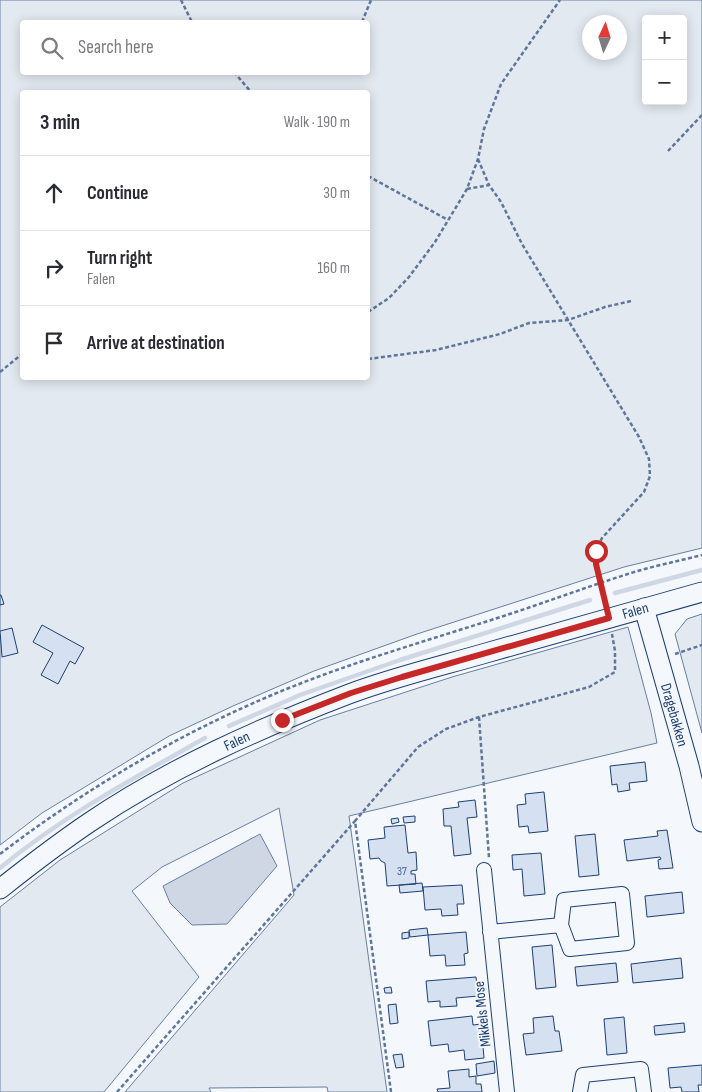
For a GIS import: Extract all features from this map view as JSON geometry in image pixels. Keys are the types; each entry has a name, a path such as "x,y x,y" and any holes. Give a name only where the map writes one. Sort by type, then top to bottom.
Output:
{"street":[{"name":"Falen","path":"0,889 31,864 91,822 154,783 282,720 351,693 702,592"},
{"name":"Dragebakken","path":"644,608 689,766 702,822"},
{"name":"Mikkels Mose","path":"484,870 507,1092"},
{"path":"622,894 627,943 570,949 561,925 564,900 622,894"},
{"path":"490,932 561,925"},
{"path":"580,1092 583,1075 641,1069 644,1092"}],"path":[{"path":"181,0 191,20"},
{"path":"363,20 371,0"},
{"path":"370,311 389,298 409,277 435,242 466,189 478,159 484,129 501,84 560,0"},
{"path":"237,75 249,90"},
{"path":"668,151 702,116"},
{"path":"117,1092 418,747 446,729 480,717 589,687 615,672 615,651 596,564 596,551 602,538 644,492 650,476 649,458 639,437 522,244 501,202 489,185 478,159"},
{"path":"370,177 448,220"},
{"path":"466,189 489,185"},
{"path":"370,360 436,350 500,334 529,323 568,320 631,300"},
{"path":"0,372 20,356"},
{"path":"659,658 702,646"},
{"path":"480,717 490,864 484,870"},
{"path":"355,821 391,1092"}],"shaded area":[{"path":"0,0 702,0 702,548 624,567 417,634 314,671 169,736 42,813 0,845"},
{"path":"702,614 702,733 675,634 687,619"},
{"path":"628,627 657,743 349,816 387,1092 328,1092 327,1087 209,1088 211,1092 125,1092 294,895 279,808 162,867 132,891 199,977 104,1092 0,1092 0,907 60,860 183,783 320,720 452,677"},
{"path":"260,834 277,866 227,924 192,925 170,903 163,886"}],"building":[{"path":"0,595 4,604 0,605"},
{"path":"42,625 84,648 75,664 70,661 58,684 41,675 53,653 33,642"},
{"path":"12,628 18,653 2,657 0,631"},
{"path":"645,762 647,781 629,783 630,790 618,792 617,784 612,785 610,766"},
{"path":"544,792 548,831 529,833 528,826 519,827 517,805 526,804 525,794"},
{"path":"475,800 477,817 467,818 471,854 454,856 451,826 444,826 443,809 459,807 458,802"},
{"path":"415,816 415,822 404,823 403,817"},
{"path":"398,818 399,822 392,824 391,819"},
{"path":"405,825 408,853 416,852 417,870 411,871 411,874 415,874 416,884 387,886 385,863 379,858 370,859 368,840 385,838 384,827"},
{"path":"667,830 673,868 659,869 658,860 661,859 660,857 627,861 624,840 658,836 657,831"},
{"path":"595,834 599,875 579,877 575,836"},
{"path":"541,853 545,894 524,896 522,869 513,870 512,855"},
{"path":"422,883 423,891 400,893 399,885"},
{"path":"462,885 464,904 457,904 458,915 442,916 441,909 425,910 423,887"},
{"path":"682,892 684,913 647,917 645,896"},
{"path":"427,928 428,935 410,937 409,930"},
{"path":"409,932 409,938 402,939 402,933"},
{"path":"466,932 468,953 464,954 465,965 446,966 445,955 430,956 428,935"},
{"path":"552,945 556,987 536,989 532,947"},
{"path":"681,958 683,978 633,983 631,964"},
{"path":"616,963 618,982 577,986 575,967"},
{"path":"476,977 478,996 456,998 457,1006 440,1007 440,1001 428,1002 426,981"},
{"path":"391,987 392,993 385,993 384,988"},
{"path":"396,1004 398,1023 390,1024 388,1005"},
{"path":"472,1016 473,1025 481,1024 484,1058 465,1060 464,1050 449,1052 448,1044 431,1046 428,1021"},
{"path":"553,1016 555,1031 559,1031 562,1051 526,1055 523,1034 534,1033 533,1018"},
{"path":"624,1017 627,1053 607,1055 604,1019"},
{"path":"684,1023 685,1032 655,1035 654,1026"},
{"path":"402,1054 404,1067 396,1068 393,1055"},
{"path":"494,1061 495,1073 477,1076 476,1064"},
{"path":"702,1065 702,1085 698,1085 699,1092 682,1092 681,1087 670,1088 668,1068"},
{"path":"469,1069 469,1077 476,1076 476,1084 481,1084 482,1092 438,1092 437,1089 450,1088 448,1071"}],"waterway":[{"path":"615,593 702,570"},
{"path":"229,726 300,695 400,660 590,600"},
{"path":"0,868 49,831 74,815 205,738"}],"route":[{"path":"282,720 351,693 402,677 609,618 596,564 596,551"}]}
